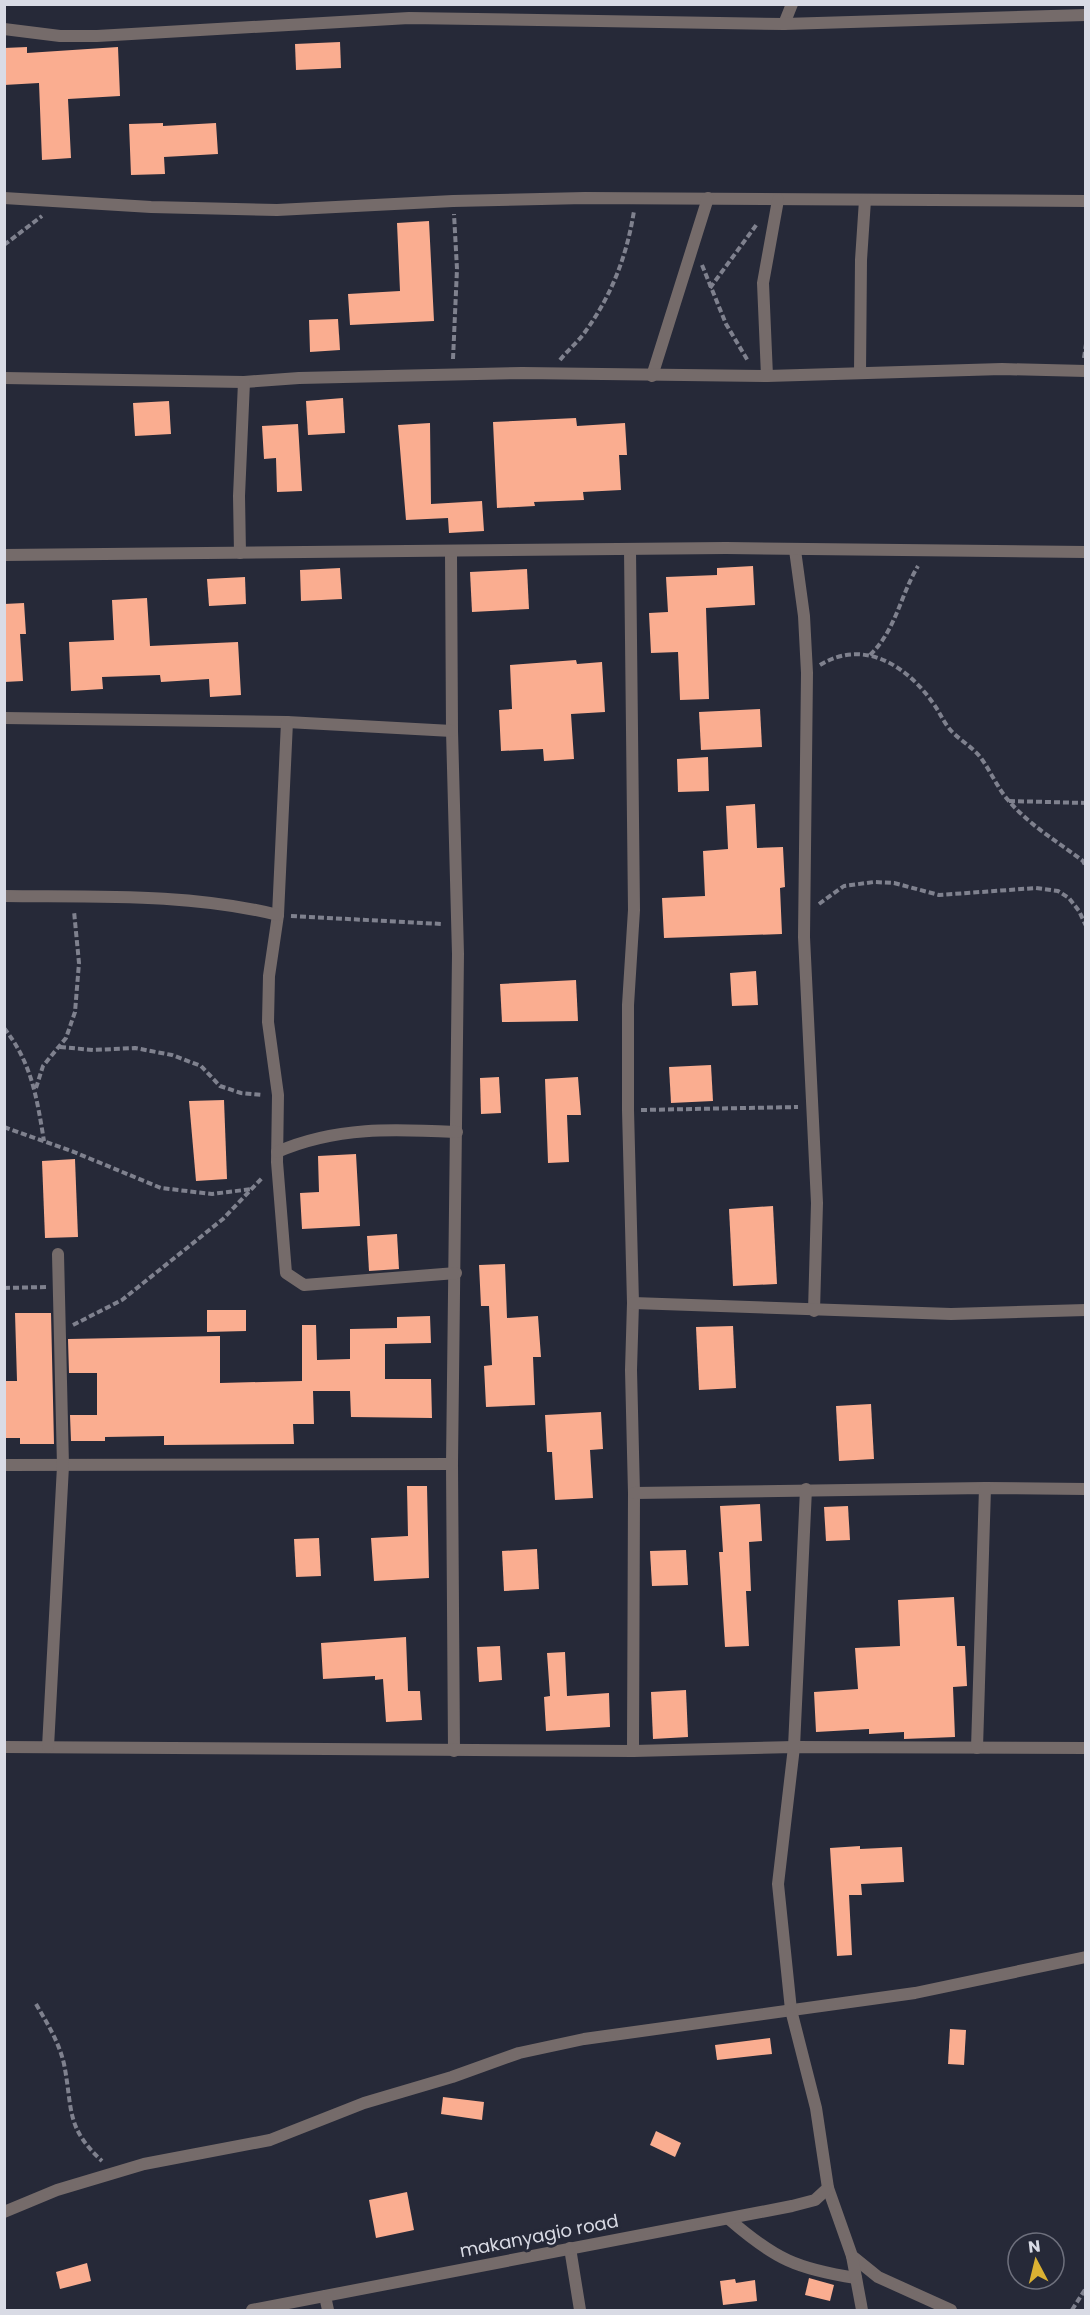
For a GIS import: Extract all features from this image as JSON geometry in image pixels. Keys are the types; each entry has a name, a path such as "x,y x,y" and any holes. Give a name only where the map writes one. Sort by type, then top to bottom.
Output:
{"street":[{"path":"784,24 792,4"},
{"path":"4,29 60,36 98,36 409,18 784,24 1086,15"},
{"path":"4,198 277,210 453,201 636,198 708,198 777,205 865,200 1086,201"},
{"path":"652,376 708,198"},
{"path":"860,373 861,260 865,200"},
{"path":"762,376 763,282 777,205"},
{"path":"4,378 244,382 453,374 762,376 1002,369 1086,371"},
{"path":"240,553 239,496 244,382"},
{"path":"4,555 630,550 1086,552"},
{"path":"630,550 634,910 628,1005 628,1110 633,1303 631,1370 634,1493 633,1751"},
{"path":"795,550 804,616 807,673 804,917 817,1203 814,1311"},
{"path":"451,553 452,731 458,925 456,1273 452,1464 454,1751"},
{"path":"4,718 287,722 452,731"},
{"path":"287,722 278,915 269,976 268,1022 278,1095 277,1157 283,1261 286,1273 293,1280 304,1285 456,1273"},
{"path":"4,896 134,897 216,904 278,915"},
{"path":"277,1157 302,1141 337,1132 390,1128 457,1132"},
{"path":"48,1747 63,1466 58,1254"},
{"path":"633,1303 951,1314 1086,1310"},
{"path":"4,1465 452,1464"},
{"path":"634,1493 985,1488 1086,1489"},
{"path":"977,1748 985,1488"},
{"path":"806,1490 794,1747 778,1884 791,2010 816,2108 828,2188 852,2256 862,2310"},
{"path":"4,1747 454,1751 633,1751 794,1747 1086,1748"},
{"path":"4,2212 57,2190 169,2158 219,2151 270,2140 364,2103 452,2077 519,2053 584,2039 950,1987 1086,1957"},
{"name":"makanyagio road","path":"252,2310 570,2248 730,2220 814,2200 828,2188"},
{"path":"730,2220 761,2247 780,2259 814,2272 856,2278"},
{"path":"570,2248 580,2310"},
{"path":"852,2256 878,2277 951,2310"},
{"path":"325,2296 328,2310"}],"path":[{"path":"554,374 560,360 584,333 609,295 629,241 636,198"},
{"path":"4,245 33,224 53,201"},
{"path":"453,201 457,269 453,374"},
{"path":"710,288 744,238 777,205"},
{"path":"694,242 710,288 726,324 762,376"},
{"path":"870,655 886,637 908,584 929,550"},
{"path":"807,673 839,657 870,655 894,665 917,684 952,731 981,759 1009,801 1042,832 1083,861 1086,867"},
{"path":"1009,801 1086,803"},
{"path":"804,917 828,896 844,886 885,882 939,896 1008,888 1058,891 1069,898 1079,911 1086,926"},
{"path":"36,1088 43,1066 60,1047 71,1028 78,994 79,963 73,897"},
{"path":"278,915 458,925"},
{"path":"4,1029 24,1057 36,1088 44,1141"},
{"path":"60,1047 93,1050 135,1048 172,1055 201,1066 220,1086 231,1091 278,1095"},
{"path":"628,1110 734,1107 812,1108"},
{"path":"4,1127 160,1188 212,1194 253,1189"},
{"path":"61,1330 122,1300 223,1219 253,1189 277,1157"},
{"path":"4,1288 60,1286"},
{"path":"36,2004 56,2040 64,2063 75,2130 84,2144 112,2174"},
{"path":"1072,2310 1086,2288"}],"building":[{"path":"340,42 341,68 296,70 295,44"},
{"path":"27,47 27,53 118,47 120,96 68,99 71,158 42,160 39,83 4,85 4,48"},
{"path":"163,123 163,126 216,123 218,154 164,157 165,174 131,175 129,124"},
{"path":"429,221 434,321 350,325 348,294 400,291 397,223"},
{"path":"338,319 340,350 310,352 309,320"},
{"path":"343,398 345,433 308,435 306,401"},
{"path":"169,401 171,434 135,436 133,403"},
{"path":"576,418 577,426 625,423 627,455 619,455 621,490 583,492 584,500 534,502 535,506 497,508 493,422"},
{"path":"430,423 431,504 482,501 484,531 449,533 448,518 406,520 398,425"},
{"path":"298,424 302,491 277,492 276,458 264,459 262,426"},
{"path":"753,566 755,605 706,608 709,699 680,700 678,652 651,653 649,613 668,612 666,577 717,575 717,568"},
{"path":"340,568 342,599 301,601 300,570"},
{"path":"527,569 529,609 472,612 470,572"},
{"path":"245,577 246,604 209,606 207,579"},
{"path":"147,598 150,646 238,642 241,695 210,697 209,679 161,682 160,675 102,677 103,689 71,691 69,642 114,640 112,600"},
{"path":"24,603 26,634 20,634 23,681 4,682 4,604"},
{"path":"576,660 577,664 602,662 605,712 571,714 574,759 544,761 543,749 501,751 499,710 512,709 510,665"},
{"path":"760,709 762,747 701,750 699,712"},
{"path":"708,757 709,791 678,792 677,759"},
{"path":"755,804 757,848 783,847 785,887 780,888 782,934 664,938 662,898 705,896 703,851 728,849 726,806"},
{"path":"756,971 758,1005 732,1006 730,973"},
{"path":"576,980 578,1021 502,1022 500,984"},
{"path":"711,1065 713,1101 671,1103 669,1067"},
{"path":"499,1077 501,1113 481,1114 480,1078"},
{"path":"578,1077 581,1115 567,1115 569,1162 548,1163 545,1079"},
{"path":"224,1100 227,1179 196,1181 189,1101"},
{"path":"356,1154 360,1226 302,1229 300,1193 319,1192 318,1156"},
{"path":"75,1159 78,1237 45,1238 42,1161"},
{"path":"773,1206 777,1284 733,1286 729,1209"},
{"path":"397,1234 399,1269 369,1271 367,1236"},
{"path":"505,1264 507,1318 538,1316 541,1357 533,1357 535,1405 486,1407 484,1366 492,1365 489,1306 481,1306 479,1265"},
{"path":"207,1310 246,1310 246,1331 207,1332"},
{"path":"15,1313 51,1313 54,1444 20,1444 20,1438 4,1438 4,1381 17,1381"},
{"path":"430,1316 431,1343 385,1344 385,1379 431,1379 432,1418 351,1417 350,1391 313,1391 314,1424 293,1424 294,1444 164,1445 164,1436 105,1437 105,1441 71,1441 70,1415 97,1415 97,1373 69,1373 68,1339 220,1336 220,1383 302,1381 302,1325 316,1325 317,1360 350,1359 350,1329 397,1328 397,1317"},
{"path":"733,1326 736,1388 699,1390 696,1327"},
{"path":"871,1404 874,1459 839,1461 836,1406"},
{"path":"601,1412 603,1449 590,1450 593,1498 555,1500 552,1452 547,1452 545,1415"},
{"path":"407,1486 427,1486 429,1578 374,1581 371,1538 408,1536"},
{"path":"760,1504 762,1541 749,1542 751,1591 746,1591 749,1646 725,1647 719,1552 723,1552 720,1506"},
{"path":"848,1506 850,1540 826,1541 824,1507"},
{"path":"319,1538 321,1576 296,1577 294,1539"},
{"path":"537,1549 539,1589 504,1591 502,1551"},
{"path":"686,1550 688,1585 652,1586 650,1551"},
{"path":"954,1597 957,1646 965,1646 967,1686 953,1687 955,1737 904,1739 904,1732 869,1734 869,1729 816,1732 814,1692 858,1689 855,1648 900,1646 898,1600"},
{"path":"406,1637 408,1691 420,1691 422,1720 386,1722 383,1679 375,1680 375,1676 323,1679 321,1643"},
{"path":"500,1646 502,1680 479,1682 477,1647"},
{"path":"565,1652 567,1696 609,1693 610,1727 546,1731 544,1697 550,1696 547,1653"},
{"path":"686,1690 688,1737 653,1739 651,1692"},
{"path":"860,1846 860,1849 902,1847 904,1882 861,1884 862,1895 849,1895 852,1955 837,1956 830,1848"},
{"path":"950,2029 966,2030 964,2065 948,2064"},
{"path":"770,2038 772,2054 717,2060 715,2045"},
{"path":"443,2097 484,2102 482,2120 441,2114"},
{"path":"656,2131 681,2143 675,2157 650,2145"},
{"path":"407,2192 414,2230 376,2238 369,2200"},
{"path":"87,2263 91,2281 60,2289 56,2272"},
{"path":"809,2278 834,2285 830,2301 805,2295"},
{"path":"735,2279 736,2283 755,2280 757,2301 723,2305 720,2281"}]}
